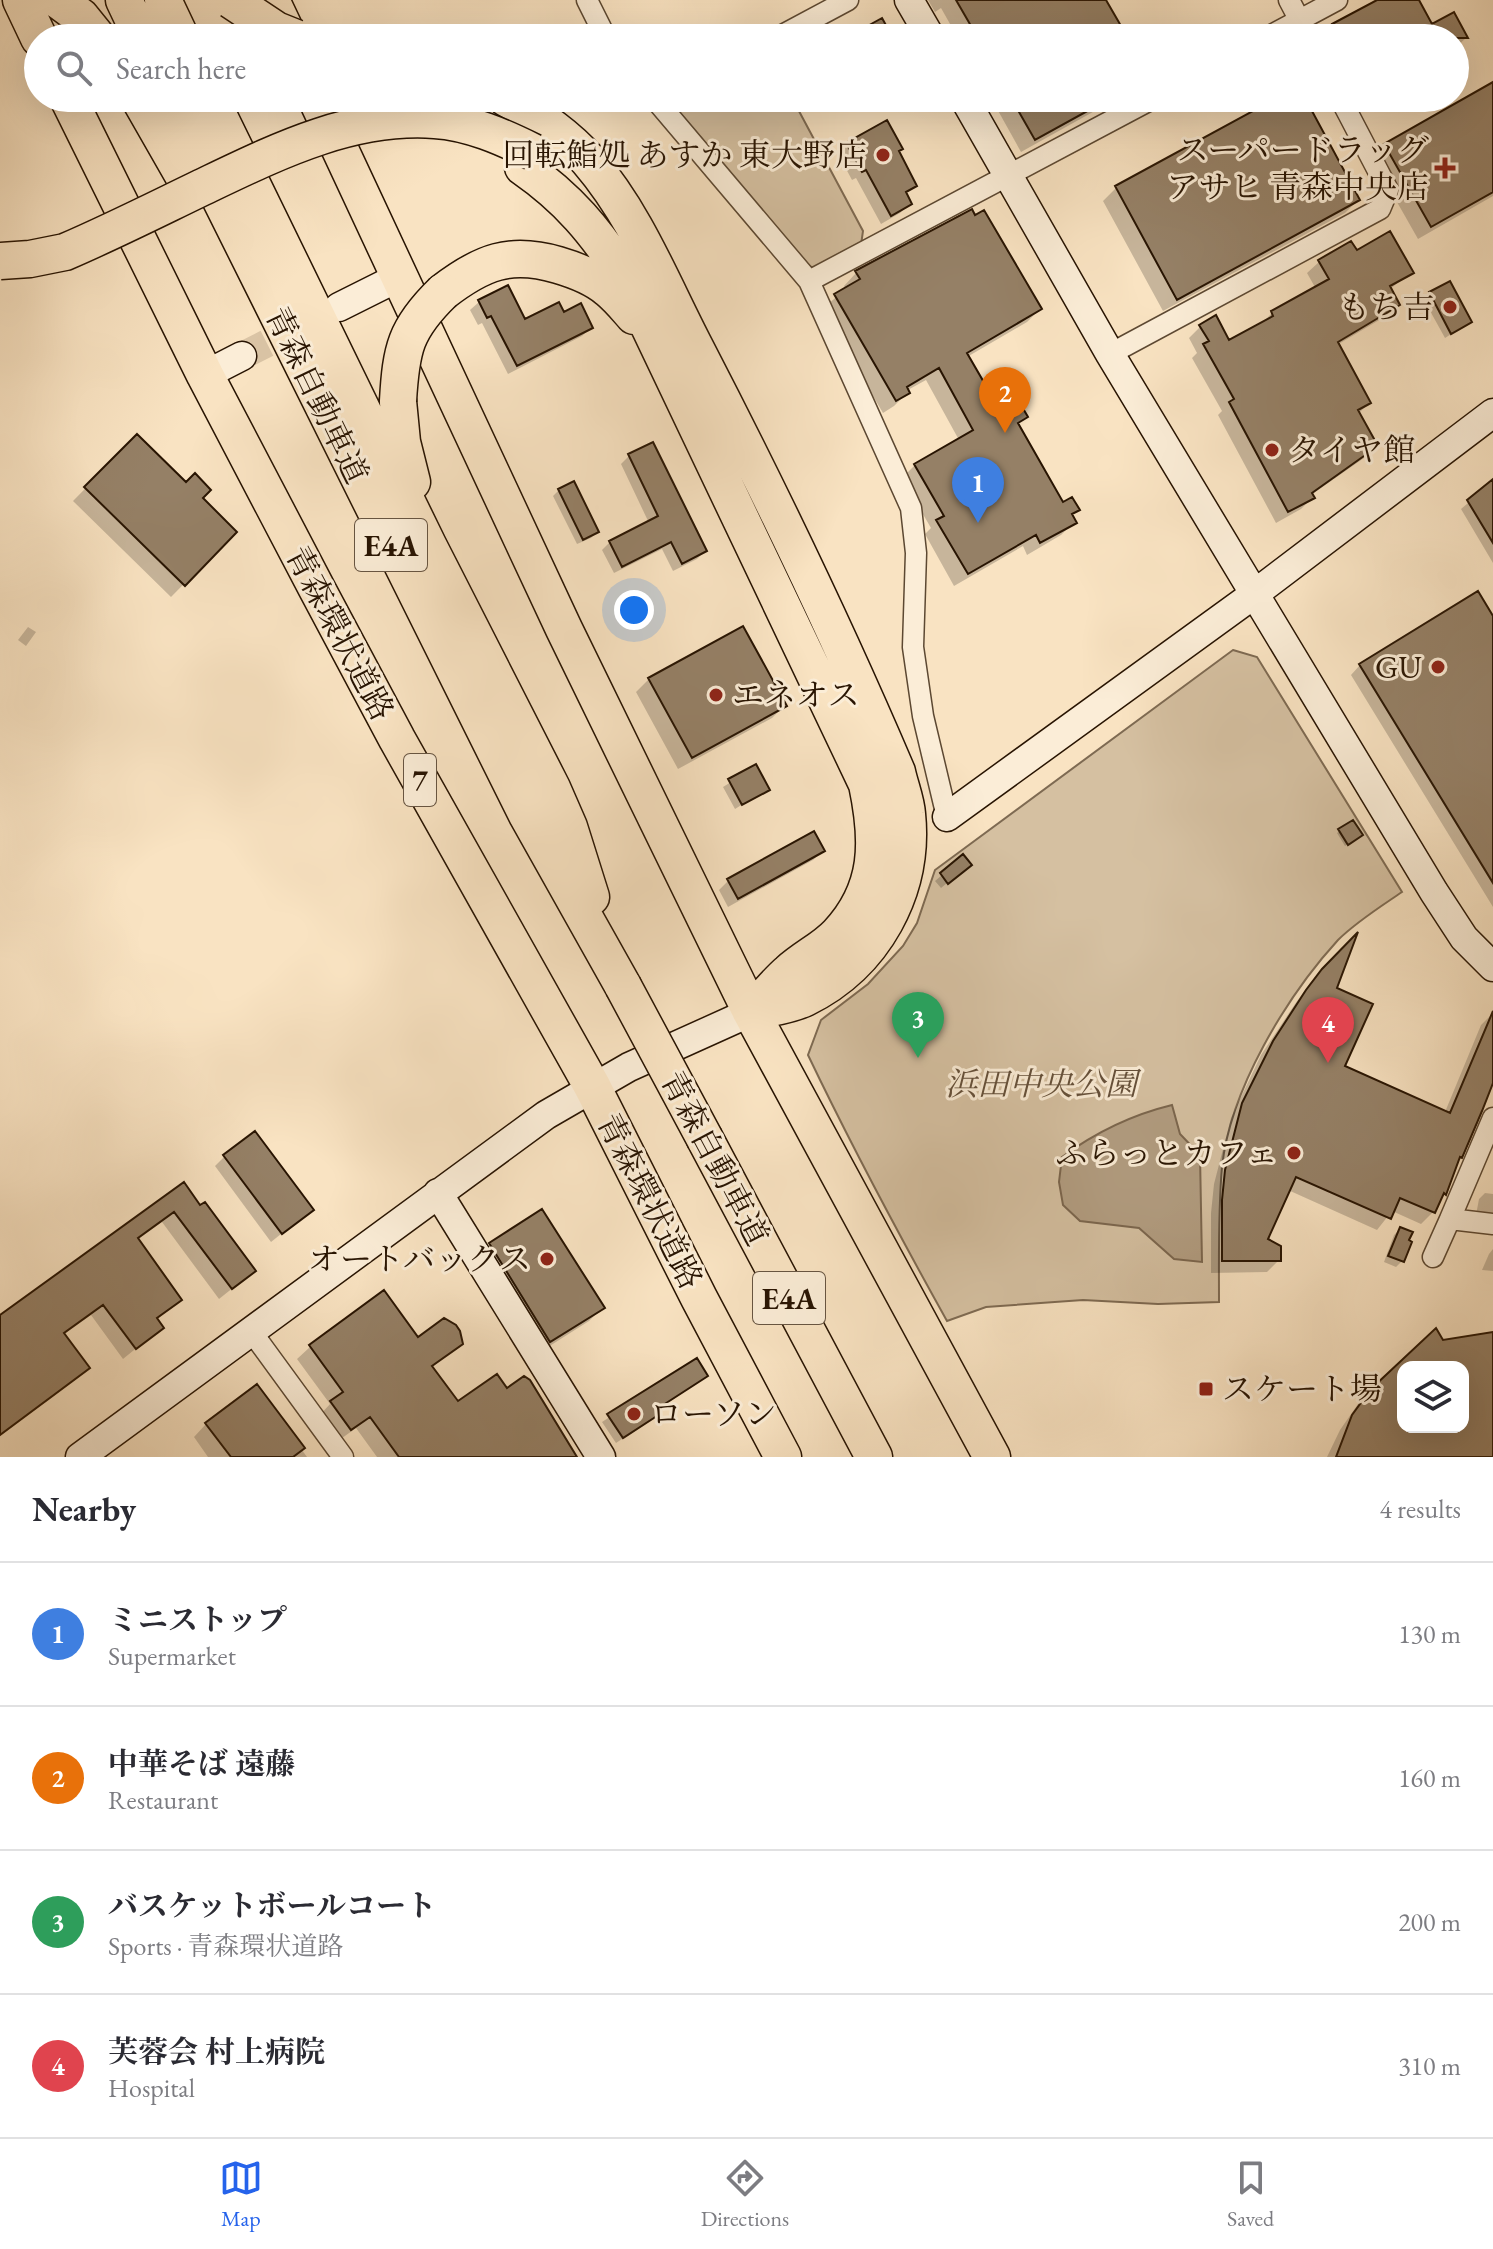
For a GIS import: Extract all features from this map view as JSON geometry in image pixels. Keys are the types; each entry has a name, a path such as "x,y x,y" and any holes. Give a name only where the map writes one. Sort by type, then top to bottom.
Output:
{"highway":[{"path":"21,0 32,24"},
{"path":"58,0 87,24"},
{"path":"124,0 135,24"},
{"path":"163,0 174,24"},
{"path":"231,0 267,24"},
{"path":"271,0 282,24"},
{"name":"青森環状道路","path":"75,112 205,375 397,739 592,1086 783,1457"},
{"path":"147,112 411,547"},
{"name":"青森自動車道","path":"178,112 411,547 552,788 569,827 607,947 623,986 874,1457"},
{"name":"青森自動車道","path":"216,112 411,547"},
{"path":"322,112 564,629 751,1012 992,1457"},
{"path":"528,112 538,151 553,188 599,236 626,278 867,784 875,822 875,853 869,885 855,912 837,936 789,972 751,1012"},
{"path":"0,261 65,252 269,155 318,136 377,121 436,120 483,130 538,151 595,202 624,237 694,344 755,464 873,716 897,772 907,813 902,889 876,936 840,975 804,999 751,1012"},
{"path":"0,280 45,276 78,268 274,174 326,154 380,141 431,141 471,149 538,151"},
{"path":"411,547 398,401 400,362 408,336 422,313 443,292 463,276 497,262 530,257 572,269 607,288 650,332"}],"street":[{"path":"587,0 599,24"},
{"path":"803,24 848,0"},
{"path":"909,0 923,24"},
{"path":"1289,0 1301,24"},
{"path":"1310,24 1337,0"},
{"path":"669,112 809,281 911,508 916,553 913,647 923,716 947,817 1253,595 1493,413"},
{"path":"972,112 1110,354 1443,908 1464,938 1493,967"},
{"path":"809,281 1127,112"},
{"path":"1110,354 1380,209 1388,190 1347,112"},
{"path":"339,307 399,277"},
{"path":"205,375 242,356"},
{"path":"80,1457 546,1115 592,1086 751,1012"},
{"path":"1433,1257 1493,1118"},
{"path":"438,1193 601,1457"},
{"path":"1450,1219 1493,1224"},
{"path":"251,1331 343,1457"}],"green space":[{"path":"679,112 799,112 863,231 861,245 818,268 806,266"},
{"name":"浜田中央公園","path":"1233,650 1257,657 1402,892 1352,927 1318,963 1281,1017 1249,1076 1227,1137 1222,1167 1219,1302 1158,1304 1083,1300 986,1307 947,1321 875,1189 808,1055 821,1020 868,984 903,946 917,923 935,870"}],"shaded area":[{"path":"1172,1105 1180,1134 1200,1155 1202,1262 1174,1259 1139,1228 1080,1221 1063,1205 1059,1182 1062,1157 1114,1125"}],"building":[{"path":"956,0 1106,0 1120,24 970,24"},
{"path":"1377,0 1419,0 1432,24 1332,24"},
{"path":"1454,12 1460,24 1432,24"},
{"path":"882,18 885,24 871,24"},
{"name":"スーパードラッグ アサヒ 青森中央店","path":"1493,82 1493,192 1431,227 1384,144 1440,112 1469,112 1469,96"},
{"path":"1019,112 1086,112 1035,140"},
{"path":"1251,112 1313,112 1360,200 1177,300 1115,186"},
{"path":"887,120 903,149 899,151 917,186 906,192 912,204 891,216 866,170 862,172 846,143"},
{"path":"972,209 975,215 984,210 1042,309 967,353 989,391 994,388 996,391 1008,383 1028,417 1018,423 1063,502 1072,497 1080,510 1072,514 1077,523 1040,543 1036,535 968,574 936,520 944,516 914,464 973,430 939,368 907,387 910,393 896,401 834,294 860,279 855,271"},
{"path":"1390,231 1414,273 1390,286 1400,305 1338,342 1371,403 1358,410 1378,446 1312,493 1315,498 1288,512 1229,402 1234,399 1203,344 1209,341 1199,325 1216,315 1229,340 1273,316 1271,311 1329,279 1318,260 1351,241 1357,250"},
{"name":"もち吉","path":"1450,281 1472,322 1451,334 1429,292"},
{"path":"508,285 525,319 559,302 564,312 581,303 593,328 517,366 491,316 487,318 478,300"},
{"path":"137,434 186,482 195,473 211,490 203,498 237,532 185,586 84,487"},
{"path":"653,442 707,551 682,564 671,542 622,567 609,541 658,516 628,454"},
{"path":"1493,479 1493,543 1467,500"},
{"path":"574,481 599,532 583,540 558,489"},
{"path":"1478,591 1493,616 1493,883 1359,664"},
{"path":"743,626 787,706 692,758 648,678"},
{"path":"756,764 770,790 742,805 728,779"},
{"path":"1353,820 1363,835 1348,845 1338,829"},
{"path":"814,831 825,851 738,899 727,879"},
{"path":"963,854 972,865 948,884 940,873"},
{"path":"1358,932 1337,988 1373,1004 1345,1066 1450,1113 1493,1011 1493,1083 1482,1111 1446,1195 1444,1193 1435,1213 1400,1198 1391,1219 1296,1177 1268,1239 1281,1246 1281,1261 1222,1261 1225,1170 1242,1103 1273,1041 1306,990"},
{"path":"255,1131 314,1210 282,1234 223,1155"},
{"path":"184,1182 200,1205 205,1202 256,1271 232,1289 174,1212 138,1238 182,1300 157,1318 164,1328 136,1349 103,1305 64,1333 90,1368 0,1435 0,1315"},
{"path":"542,1209 605,1308 550,1342 489,1243"},
{"path":"1400,1227 1413,1232 1404,1262 1388,1256"},
{"path":"384,1290 418,1337 444,1318 460,1331 463,1344 432,1366 458,1401 497,1374 507,1388 524,1376 530,1380 577,1457 399,1457 370,1417 351,1430 330,1401 343,1392 309,1345"},
{"path":"1436,1328 1443,1340 1493,1332 1493,1457 1336,1457 1352,1415 1371,1389 1397,1365 1397,1433 1469,1433 1469,1361 1401,1361"},
{"path":"697,1358 708,1376 657,1409 660,1414 623,1438 607,1414"},
{"path":"257,1384 305,1448 293,1457 231,1457 205,1423"}],"tunnel":[{"path":"242,356 303,325"}],"place":[{"name":"回転鮨処 あすか 東大野店","path":"883,155"},
{"name":"スーパードラッグ アサヒ 青森中央店","path":"1445,168"},
{"name":"もち吉","path":"1450,307"},
{"name":"中華そば 遠藤","path":"1005,433"},
{"name":"タイヤ館","path":"1272,450"},
{"name":"ミニストップ","path":"978,523"},
{"name":"GU","path":"1438,667"},
{"name":"エネオス","path":"716,695"},
{"name":"バスケットボールコート","path":"918,1058"},
{"name":"芙蓉会 村上病院","path":"1328,1063"},
{"name":"ふらっとカフェ","path":"1294,1153"},
{"name":"オートバックス","path":"547,1259"},
{"name":"スケート場","path":"1206,1389"},
{"name":"ローソン","path":"634,1414"}]}
